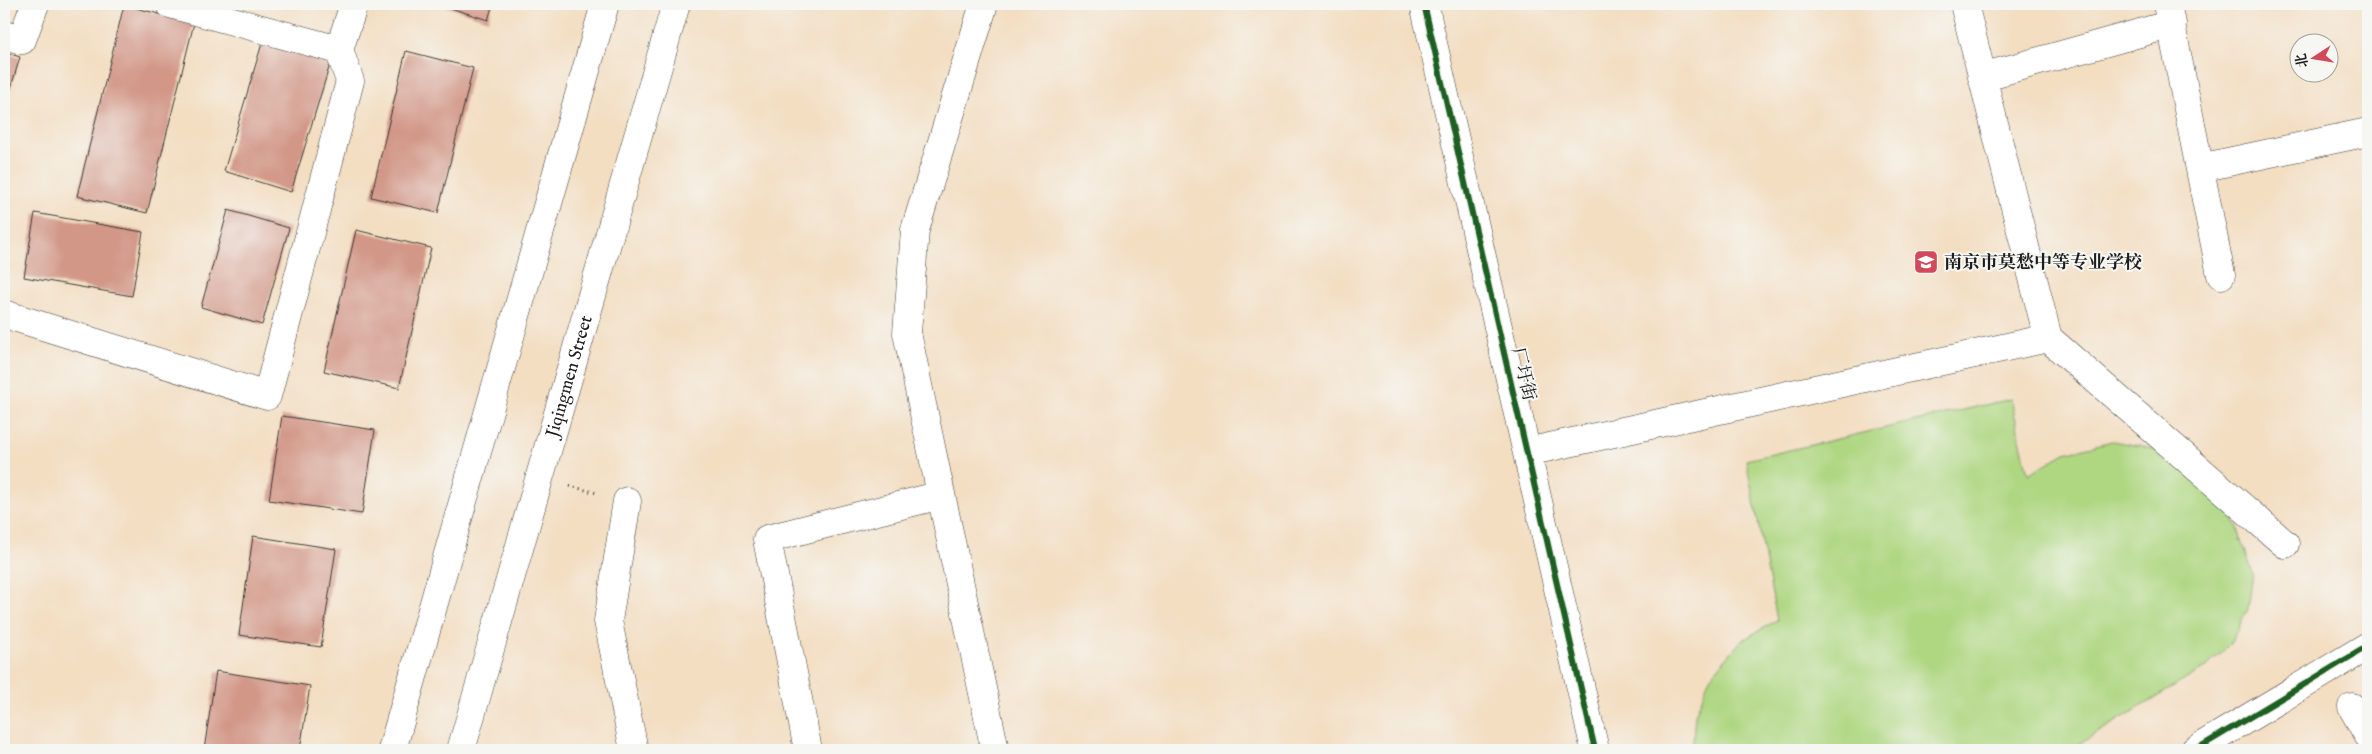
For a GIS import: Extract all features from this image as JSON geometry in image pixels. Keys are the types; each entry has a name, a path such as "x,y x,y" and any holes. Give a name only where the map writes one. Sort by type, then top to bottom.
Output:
{"main road":[{"path":"4,35 22,40 35,4"},
{"path":"170,4 339,50"},
{"path":"4,314 267,396 350,81 339,50 354,4"},
{"path":"392,750 604,4"},
{"name":"Jiqingmen Street","path":"462,750 676,4"},
{"path":"984,4 915,230 907,333 996,750"},
{"name":"厂圩街","path":"1424,4 1595,750"},
{"path":"1964,4 2048,338 2284,544"},
{"path":"1982,77 2169,14 2221,275"},
{"path":"2200,168 2368,132"},
{"path":"1527,452 2048,338"},
{"path":"808,750 767,539 942,495"},
{"path":"627,501 608,621 634,750"},
{"path":"2194,750 2368,646"},
{"path":"2352,707 2368,735"}],"path":[{"path":"540,478 627,501"}],"green space":[{"path":"2011,399 2028,474 2065,453 2112,441 2173,452 2208,479 2237,526 2253,574 2248,609 2230,644 2208,666 2069,750 1692,750 1695,715 1710,677 1741,641 1777,620 1746,460"}],"building":[{"path":"438,4 493,4 488,20"},
{"path":"124,5 194,23 147,213 77,196"},
{"path":"263,40 331,61 291,192 224,171"},
{"path":"406,51 473,68 438,213 371,197"},
{"path":"4,52 20,57 4,111"},
{"path":"228,210 289,228 262,325 201,307"},
{"path":"35,213 143,232 132,296 24,277"},
{"path":"356,230 431,248 399,388 324,371"},
{"path":"282,416 375,430 362,514 269,500"},
{"path":"253,536 336,549 321,647 239,635"},
{"path":"216,671 310,686 300,750 204,750"}],"cycle path":[{"path":"1424,4 1595,750"},
{"path":"2195,750 2368,646"}],"place":[{"name":"南京市莫愁中等专业学校","path":"1926,262"}]}
